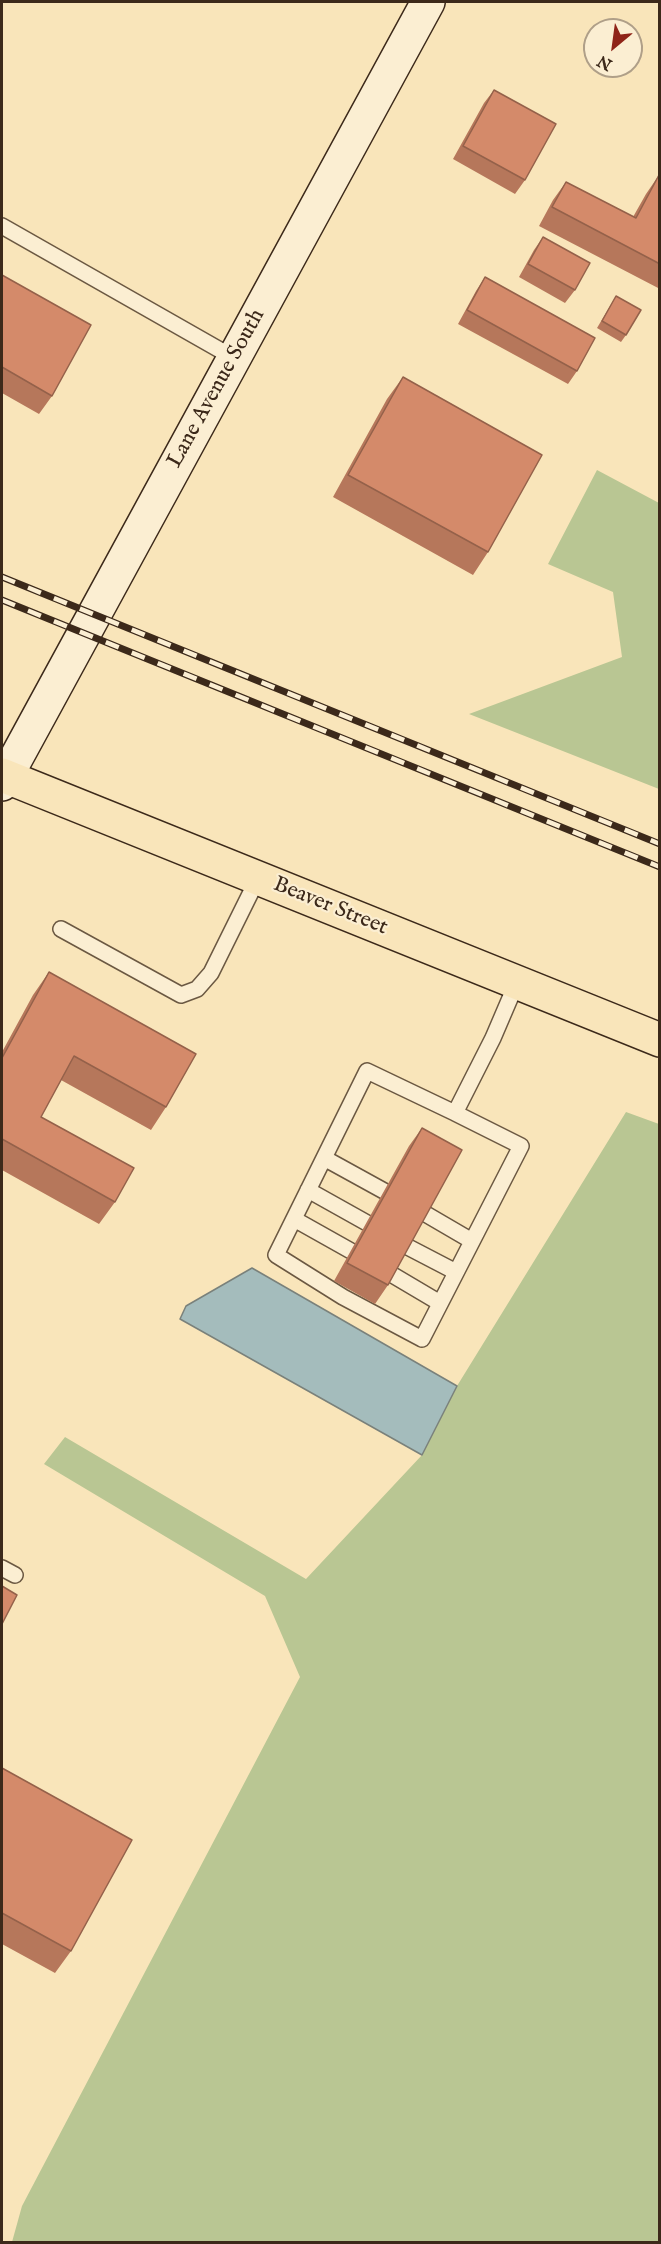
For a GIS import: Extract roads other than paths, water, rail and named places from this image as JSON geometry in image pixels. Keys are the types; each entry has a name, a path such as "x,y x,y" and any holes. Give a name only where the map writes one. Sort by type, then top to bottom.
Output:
{"main road":[{"name":"Lane Avenue South","path":"3,778 428,2"},
{"name":"Beaver Street","path":"3,778 660,1040"}],"lane":[{"path":"2,226 234,358"},
{"path":"61,929 181,995 197,989 211,973 258,878"},
{"path":"455,1113 517,982"},
{"path":"367,1071 455,1113 521,1146 422,1339 343,1297 276,1255 367,1071"},
{"path":"324,1158 384,1191"},
{"path":"308,1190 367,1223"},
{"path":"424,1214 472,1241"},
{"path":"294,1219 351,1251"},
{"path":"406,1246 456,1272"},
{"path":"391,1274 440,1303"}],"water":[{"path":"252,1268 457,1386 422,1455 180,1319 186,1306"}],"railway":[{"path":"2,577 660,844"},
{"path":"2,600 660,867"}]}
